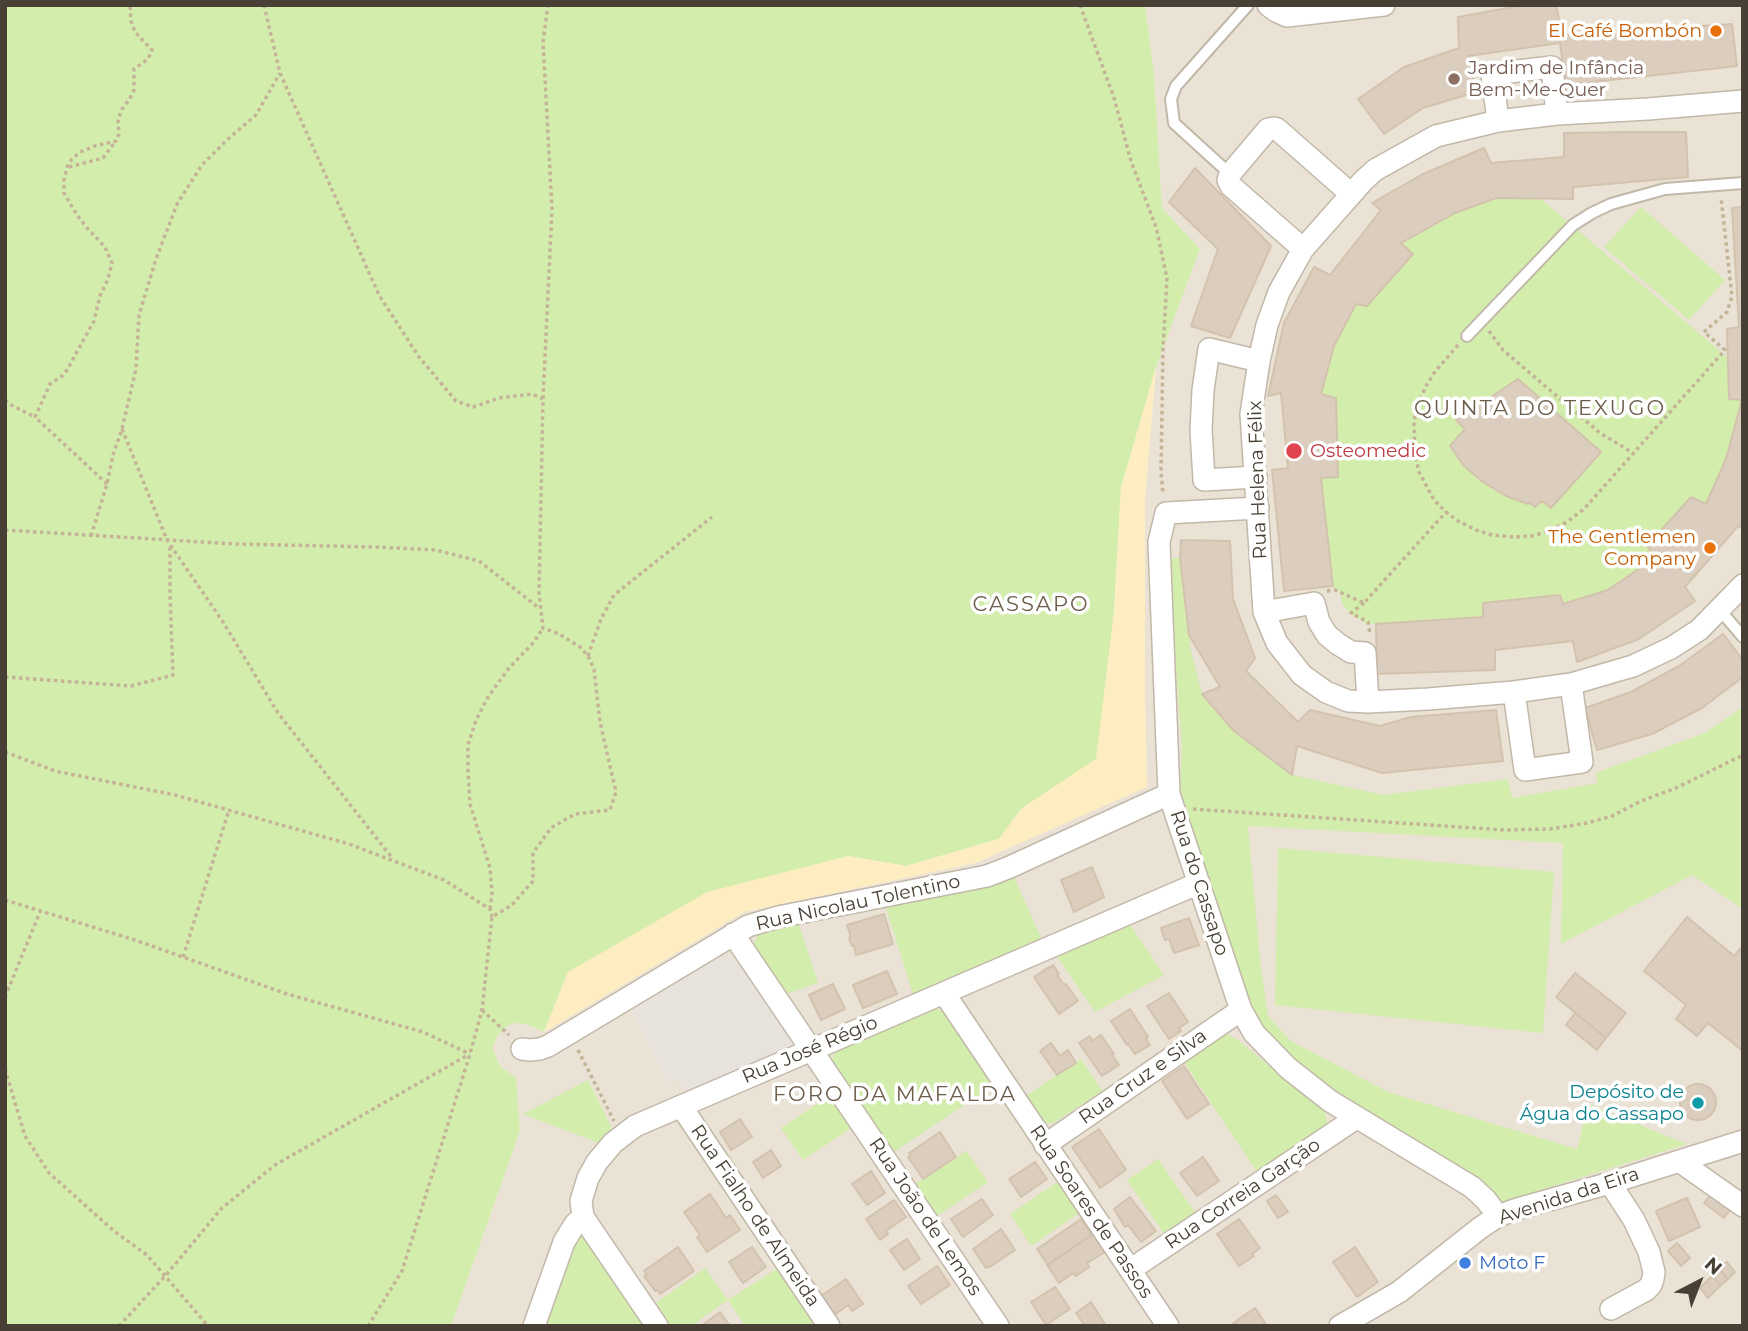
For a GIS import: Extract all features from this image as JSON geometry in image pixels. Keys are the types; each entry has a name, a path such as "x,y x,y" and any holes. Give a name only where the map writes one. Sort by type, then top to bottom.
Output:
{"street":[{"path":"1268,5 1287,16 1384,5"},
{"path":"1498,121 1492,74 1552,67 1557,114"},
{"name":"Rua Helena Félix","path":"1743,101 1557,114 1498,121 1426,141 1375,170 1303,249 1279,292 1267,325 1251,414 1264,612 1278,643 1302,675 1326,692 1348,701 1514,692 1571,684 1633,666 1671,648 1699,629 1743,585"},
{"path":"1303,249 1231,186 1228,180 1230,174 1269,129 1274,128 1351,194"},
{"path":"1256,477 1204,480 1203,390 1209,349 1259,361"},
{"path":"1166,513 1258,508"},
{"name":"Rua do Cassapo","path":"1166,513 1159,542 1171,800 1241,1010 1254,1033 1288,1068 1356,1118 1472,1187 1498,1216"},
{"path":"1264,612 1314,603 1319,622 1327,635 1351,652 1365,653 1368,702"},
{"path":"1514,692 1525,770 1559,766 1582,762 1571,684"},
{"name":"Rua Nicolau Tolentino","path":"522,1048 540,1049 748,926 778,917 987,876 1171,800"},
{"name":"Rua José Régio","path":"534,1326 568,1234 583,1217 581,1201 588,1178 597,1162 621,1135 635,1126 1199,883"},
{"name":"Rua João de Lemos","path":"733,934 998,1326"},
{"name":"Rua Soares de Passos","path":"944,993 1168,1326"},
{"name":"Rua Cruz e Silva","path":"1045,1144 1241,1010"},
{"name":"Rua Fialho de Almeida","path":"681,1106 829,1326"},
{"name":"Rua Correia Garção","path":"1130,1270 1356,1118"},
{"name":"Avenida da Eira","path":"1340,1326 1399,1292 1498,1216 1743,1141"},
{"path":"1679,1161 1743,1206"},
{"path":"1610,1183 1634,1220 1649,1252 1654,1272 1651,1285 1646,1290 1611,1309"},
{"path":"583,1217 657,1326"}],"lane":[{"path":"1230,174 1174,123 1172,94 1176,86 1248,5"},
{"path":"1467,336 1573,225 1592,213 1611,204 1665,189 1743,183"},
{"path":"1719,609 1743,636"}],"path":[{"path":"67,167 103,158 117,141 118,120 134,90 134,69 148,59 152,50 135,32 131,22 130,5"},
{"path":"264,5 280,73 379,295 419,357 456,401 473,407 499,398 532,394 543,399"},
{"path":"368,1326 402,1271 482,1010 492,917 491,868 470,804 468,745 476,720 488,697 543,628 539,593 543,399 552,209 543,42 548,5"},
{"path":"1080,5 1114,98 1131,162 1156,226 1167,278 1161,472 1166,513"},
{"path":"91,536 136,369 139,314 177,204 202,165 257,115 280,73"},
{"path":"35,417 50,384 67,370 94,321 112,263 106,247 88,229 64,193 67,167 72,159 87,148 117,141"},
{"path":"1467,336 1434,373 1417,406 1414,422 1415,455 1419,472 1434,500 1458,521 1492,535 1532,536 1567,522 1584,509 1725,350 1704,332 1727,312 1732,297 1720,184"},
{"path":"1482,320 1503,349 1600,433 1633,453"},
{"path":"5,400 35,417 107,484"},
{"path":"122,429 170,545 223,622 278,713 394,861"},
{"path":"1369,625 1351,613 1364,603 1446,512"},
{"path":"588,656 601,619 614,595 712,517"},
{"path":"5,530 235,544 436,550 479,561 541,609"},
{"path":"5,677 131,685 173,675 170,545"},
{"path":"1335,590 1364,603"},
{"path":"492,917 512,905 533,881 533,853 551,828 575,814 610,810 616,792 600,722 594,669 580,647 543,628"},
{"path":"5,752 55,771 175,795 349,844 444,880 490,909"},
{"path":"1171,800 1203,810 1504,830 1550,829 1612,816 1743,755"},
{"path":"183,957 229,810"},
{"path":"5,900 183,957 287,994 423,1032 470,1054"},
{"path":"5,998 41,911"},
{"path":"482,1010 522,1048"},
{"path":"569,1033 621,1135"},
{"path":"119,1326 222,1208 275,1165 470,1054"},
{"path":"5,1069 25,1136 49,1173 114,1231 147,1255 208,1326"}],"shaded area":[{"path":"1145,5 1743,5 1743,1326 451,1326 520,1131 516,1077 503,1068 493,1048 503,1028 518,1023 544,1032 744,912 975,863 1147,786 1145,498 1156,367 1200,249 1162,208 1154,73"},
{"path":"721,956 738,958 797,1044 685,1092 679,1079 669,1083 632,1010"}],"green space":[{"path":"5,5 1145,5 1154,73 1162,208 1200,249 1156,367 1121,488 1114,612 1097,759 1021,809 999,839 906,866 848,856 568,972 544,1032 518,1023 503,1029 493,1048 502,1068 516,1077 520,1131 451,1326 5,1326"},
{"path":"1497,198 1541,199 1728,358 1742,400 1726,459 1706,504 1690,497 1647,546 1655,558 1608,590 1563,604 1560,595 1483,603 1483,617 1367,624 1350,614 1342,603 1340,593 1333,586 1321,478 1338,477 1336,398 1321,394 1334,346 1356,304 1367,305 1412,255 1401,243 1455,213"},
{"path":"1641,207 1725,280 1689,320 1604,247"},
{"path":"1168,558 1180,558 1191,651 1202,694 1233,730 1292,775 1384,795 1508,779 1512,798 1598,783 1595,773 1705,733 1743,707 1743,909 1692,875 1561,944 1563,843 1248,826 1268,1016 1291,1041 1388,1092 1577,1149 1588,1104 1687,1144 1497,1204 1297,1063 1254,1018 1202,864 1180,788 1182,750"},
{"path":"1278,848 1554,872 1543,1033 1275,1005"},
{"path":"1014,877 1042,940 913,994 886,908 967,891"},
{"path":"1129,923 1164,975 1095,1012 1056,955"},
{"path":"799,925 818,983 786,994 753,946 758,934"},
{"path":"934,1007 946,1014 994,1085 894,1152 832,1061 836,1049"},
{"path":"1224,1033 1238,1040 1325,1112 1328,1126 1258,1173 1183,1061"},
{"path":"1081,1059 1102,1091 1055,1122 1045,1123 1026,1096"},
{"path":"588,1080 612,1128 599,1143 523,1114"},
{"path":"830,1095 853,1127 803,1160 781,1128"},
{"path":"966,1151 988,1182 937,1216 915,1184"},
{"path":"1158,1159 1196,1214 1165,1235 1127,1180"},
{"path":"1059,1181 1081,1212 1031,1246 1010,1214"},
{"path":"581,1236 584,1236 646,1326 546,1326"},
{"path":"705,1268 728,1300 691,1326 671,1326 656,1303"},
{"path":"778,1268 817,1326 745,1326 728,1300"}],"sand":[{"path":"1156,367 1145,498 1147,787 975,863 744,912 544,1032 568,972 707,892 848,856 906,866 999,839 1021,809 1096,759 1114,612 1121,488"}],"building":[{"path":"1524,5 1556,5 1562,35 1732,24 1737,66 1566,85 1560,43 1468,56 1476,92 1423,108 1384,134 1358,99 1404,67 1459,48 1458,17"},
{"path":"1686,132 1688,177 1573,187 1573,199 1496,198 1455,213 1401,243 1413,254 1367,306 1356,304 1334,346 1321,394 1336,398 1338,477 1321,478 1333,586 1284,591 1272,470 1288,468 1281,393 1268,396 1284,323 1314,267 1330,275 1381,210 1372,203 1423,174 1484,148 1491,163 1564,157 1564,133"},
{"path":"1195,168 1271,246 1230,338 1191,326 1218,249 1169,202"},
{"path":"1743,207 1743,528 1738,526 1685,587 1695,601 1639,639 1577,662 1573,641 1495,650 1495,670 1377,674 1376,624 1483,617 1483,603 1560,595 1563,604 1608,590 1655,558 1647,546 1691,497 1706,504 1726,459 1742,400 1729,399 1727,329 1739,327 1732,208"},
{"path":"1518,379 1601,452 1551,508 1542,501 1535,507 1529,502 1528,504 1506,496 1483,482 1464,466 1450,446 1465,429 1456,420"},
{"path":"1181,540 1230,541 1233,599 1255,658 1246,671 1298,722 1310,710 1380,726 1411,717 1496,710 1503,761 1382,773 1297,746 1292,775 1233,730 1202,694 1220,687 1189,635 1180,558"},
{"path":"1723,634 1743,660 1743,677 1702,708 1652,734 1597,750 1585,708 1631,692 1679,666"},
{"path":"1092,867 1104,897 1074,912 1061,880"},
{"path":"884,914 893,944 856,955 847,925"},
{"path":"1687,917 1734,956 1743,946 1743,1051 1708,1023 1697,1036 1676,1019 1686,1005 1644,971"},
{"path":"1189,918 1199,945 1174,953 1161,928"},
{"path":"1053,965 1059,974 1057,975 1078,1001 1059,1014 1034,977"},
{"path":"887,971 897,994 863,1008 853,985"},
{"path":"1575,973 1626,1013 1606,1038 1556,997"},
{"path":"833,984 845,1009 821,1020 809,995"},
{"path":"1169,993 1188,1022 1169,1039 1147,1006"},
{"path":"1130,1009 1148,1037 1146,1039 1150,1045 1135,1054 1111,1021"},
{"path":"1575,1013 1606,1038 1597,1050 1566,1025"},
{"path":"1101,1035 1119,1065 1102,1076 1079,1043 1090,1036 1092,1041"},
{"path":"1051,1043 1060,1056 1068,1050 1076,1063 1057,1075 1040,1051"},
{"path":"1184,1066 1209,1104 1187,1119 1162,1081"},
{"name":"Depósito de Água do Cassapo","path":"1698,1084 1711,1089 1716,1102 1711,1115 1698,1120 1685,1115 1680,1102 1685,1089"},
{"path":"740,1119 752,1137 731,1150 720,1132"},
{"path":"1099,1129 1126,1170 1100,1188 1072,1147"},
{"path":"940,1132 956,1157 923,1179 908,1157 911,1156 909,1153"},
{"path":"771,1150 781,1166 763,1178 753,1162"},
{"path":"1203,1157 1219,1181 1197,1196 1180,1173"},
{"path":"1035,1162 1047,1179 1021,1197 1009,1179"},
{"path":"871,1171 885,1193 867,1205 852,1184"},
{"path":"1712,1193 1732,1207 1724,1218 1704,1203"},
{"path":"710,1194 726,1218 730,1215 740,1230 707,1252 697,1237 700,1235 684,1212"},
{"path":"1276,1195 1288,1212 1278,1218 1267,1201"},
{"path":"1130,1197 1156,1231 1141,1242 1128,1225 1125,1227 1114,1209"},
{"path":"1687,1198 1700,1227 1669,1241 1656,1211"},
{"path":"982,1199 993,1215 963,1237 951,1219"},
{"path":"894,1200 906,1217 886,1231 888,1234 880,1240 866,1219"},
{"path":"1081,1219 1092,1235 1048,1265 1037,1249"},
{"path":"1239,1219 1260,1248 1252,1254 1254,1256 1239,1266 1217,1234"},
{"path":"1001,1229 1015,1250 986,1268 973,1249"},
{"path":"1093,1234 1105,1252 1087,1263 1089,1267 1076,1276 1073,1273 1059,1283 1047,1265"},
{"path":"907,1239 920,1259 904,1270 890,1250"},
{"path":"1677,1243 1690,1258 1681,1266 1668,1251"},
{"path":"678,1247 694,1271 660,1294 644,1276 647,1275 644,1271"},
{"path":"752,1247 766,1267 743,1283 729,1262"},
{"path":"1355,1247 1378,1282 1357,1297 1333,1262"},
{"path":"1727,1262 1735,1272 1728,1279 1719,1269"},
{"path":"937,1266 950,1285 921,1304 908,1286"},
{"path":"1719,1269 1728,1279 1721,1285 1712,1276"},
{"path":"1712,1276 1721,1285 1708,1298 1700,1288"},
{"path":"846,1279 863,1304 852,1311 848,1305 834,1315 821,1296"},
{"path":"1055,1287 1070,1309 1046,1325 1031,1302"},
{"path":"1091,1302 1106,1326 1085,1326 1076,1313"},
{"path":"1255,1308 1267,1326 1234,1326 1233,1324"},
{"path":"720,1312 730,1326 701,1326"}],"place":[{"name":"El Café Bombón","path":"1716,31"},
{"name":"Jardim de Infância Bem-Me-Quer","path":"1454,79"},
{"name":"Osteomedic","path":"1294,451"},
{"name":"The Gentlemen Company","path":"1710,548"},
{"name":"Depósito de Água do Cassapo","path":"1698,1103"},
{"name":"Moto F","path":"1465,1263"}],"district":[{"name":"QUINTA DO TEXUGO","path":"1540,409"},
{"name":"CASSAPO","path":"1031,605"},
{"name":"FORO DA MAFALDA","path":"895,1095"}]}
